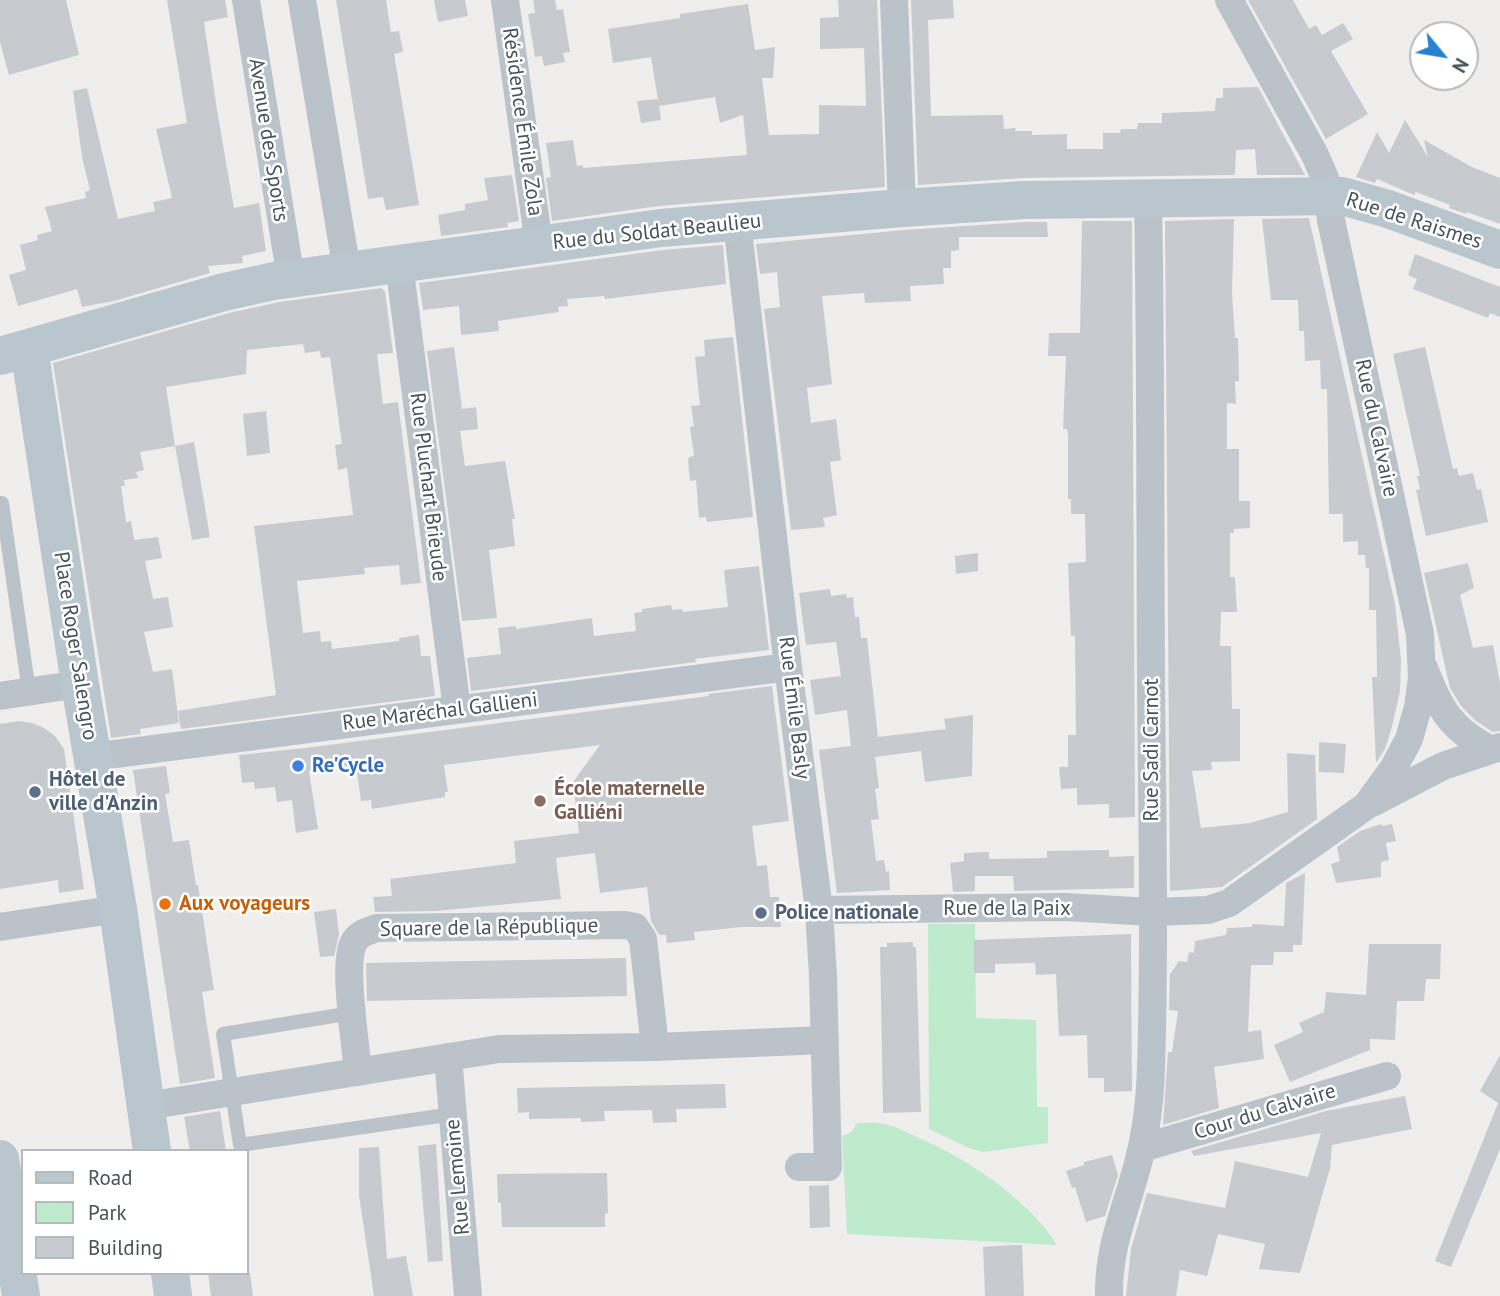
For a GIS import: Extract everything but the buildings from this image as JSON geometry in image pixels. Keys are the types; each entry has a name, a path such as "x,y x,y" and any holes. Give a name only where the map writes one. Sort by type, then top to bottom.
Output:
{"street":[{"name":"Avenue des Sports","path":"246,0 291,279"},
{"path":"302,0 347,271"},
{"name":"Résidence Émile Zola","path":"505,0 539,245"},
{"path":"894,0 902,208"},
{"name":"Rue du Calvaire","path":"1152,912 1208,910 1229,903 1366,806 1393,769 1409,739 1418,707 1422,662 1417,617 1325,178 1315,155 1229,0"},
{"name":"Rue du Soldat Beaulieu","path":"15,352 224,292 291,279 661,228 1002,201 1327,195"},
{"name":"Rue de Raismes","path":"1327,195 1368,202 1500,250"},
{"name":"Rue Sadi Carnot","path":"1109,1296 1113,1243 1142,1148 1151,1068 1148,198"},
{"name":"Rue Émile Basly","path":"737,222 819,910 828,1167 799,1167"},
{"name":"Rue Pluchart Brieude","path":"399,264 457,709"},
{"name":"Place Roger Salengro","path":"15,352 80,684 118,909 152,1149"},
{"name":"Rue du Calvaire","path":"1422,662 1432,688 1450,721 1466,736 1495,748"},
{"name":"Rue Maréchal Gallieni","path":"92,757 788,667"},
{"path":"0,696 80,684"},
{"path":"1366,806 1443,766 1495,748"},
{"name":"Rue de la Paix","path":"819,910 1065,907 1152,912"},
{"path":"0,928 118,909"},
{"name":"Square de la République","path":"358,1072 352,1013 351,952 354,943 367,931 377,928 625,925 639,929 643,939 655,1047"},
{"path":"146,1106 499,1049 655,1047 825,1040"},
{"name":"Rue Lemoine","path":"448,1058 468,1296"},
{"name":"Cour du Calvaire","path":"1142,1148 1387,1076"},
{"path":"0,1159 21,1296"},
{"path":"170,1275 173,1296"}],"lane":[{"path":"0,503 29,692"},
{"path":"352,1013 223,1034 240,1145 453,1114"}],"green space":[{"path":"928,924 975,924 976,1018 1036,1020 1037,1107 1048,1107 1048,1143 983,1152 929,1129"},
{"path":"857,1123 893,1126 977,1169 1031,1212 1057,1245 847,1234 842,1136 852,1132"}],"place":[{"name":"Re'Cycle","path":"298,766"},
{"name":"Hôtel de ville d'Anzin","path":"35,792"},
{"name":"École maternelle Galliéni","path":"540,801"},
{"name":"Aux voyageurs","path":"165,904"},
{"name":"Police nationale","path":"761,913"}]}
